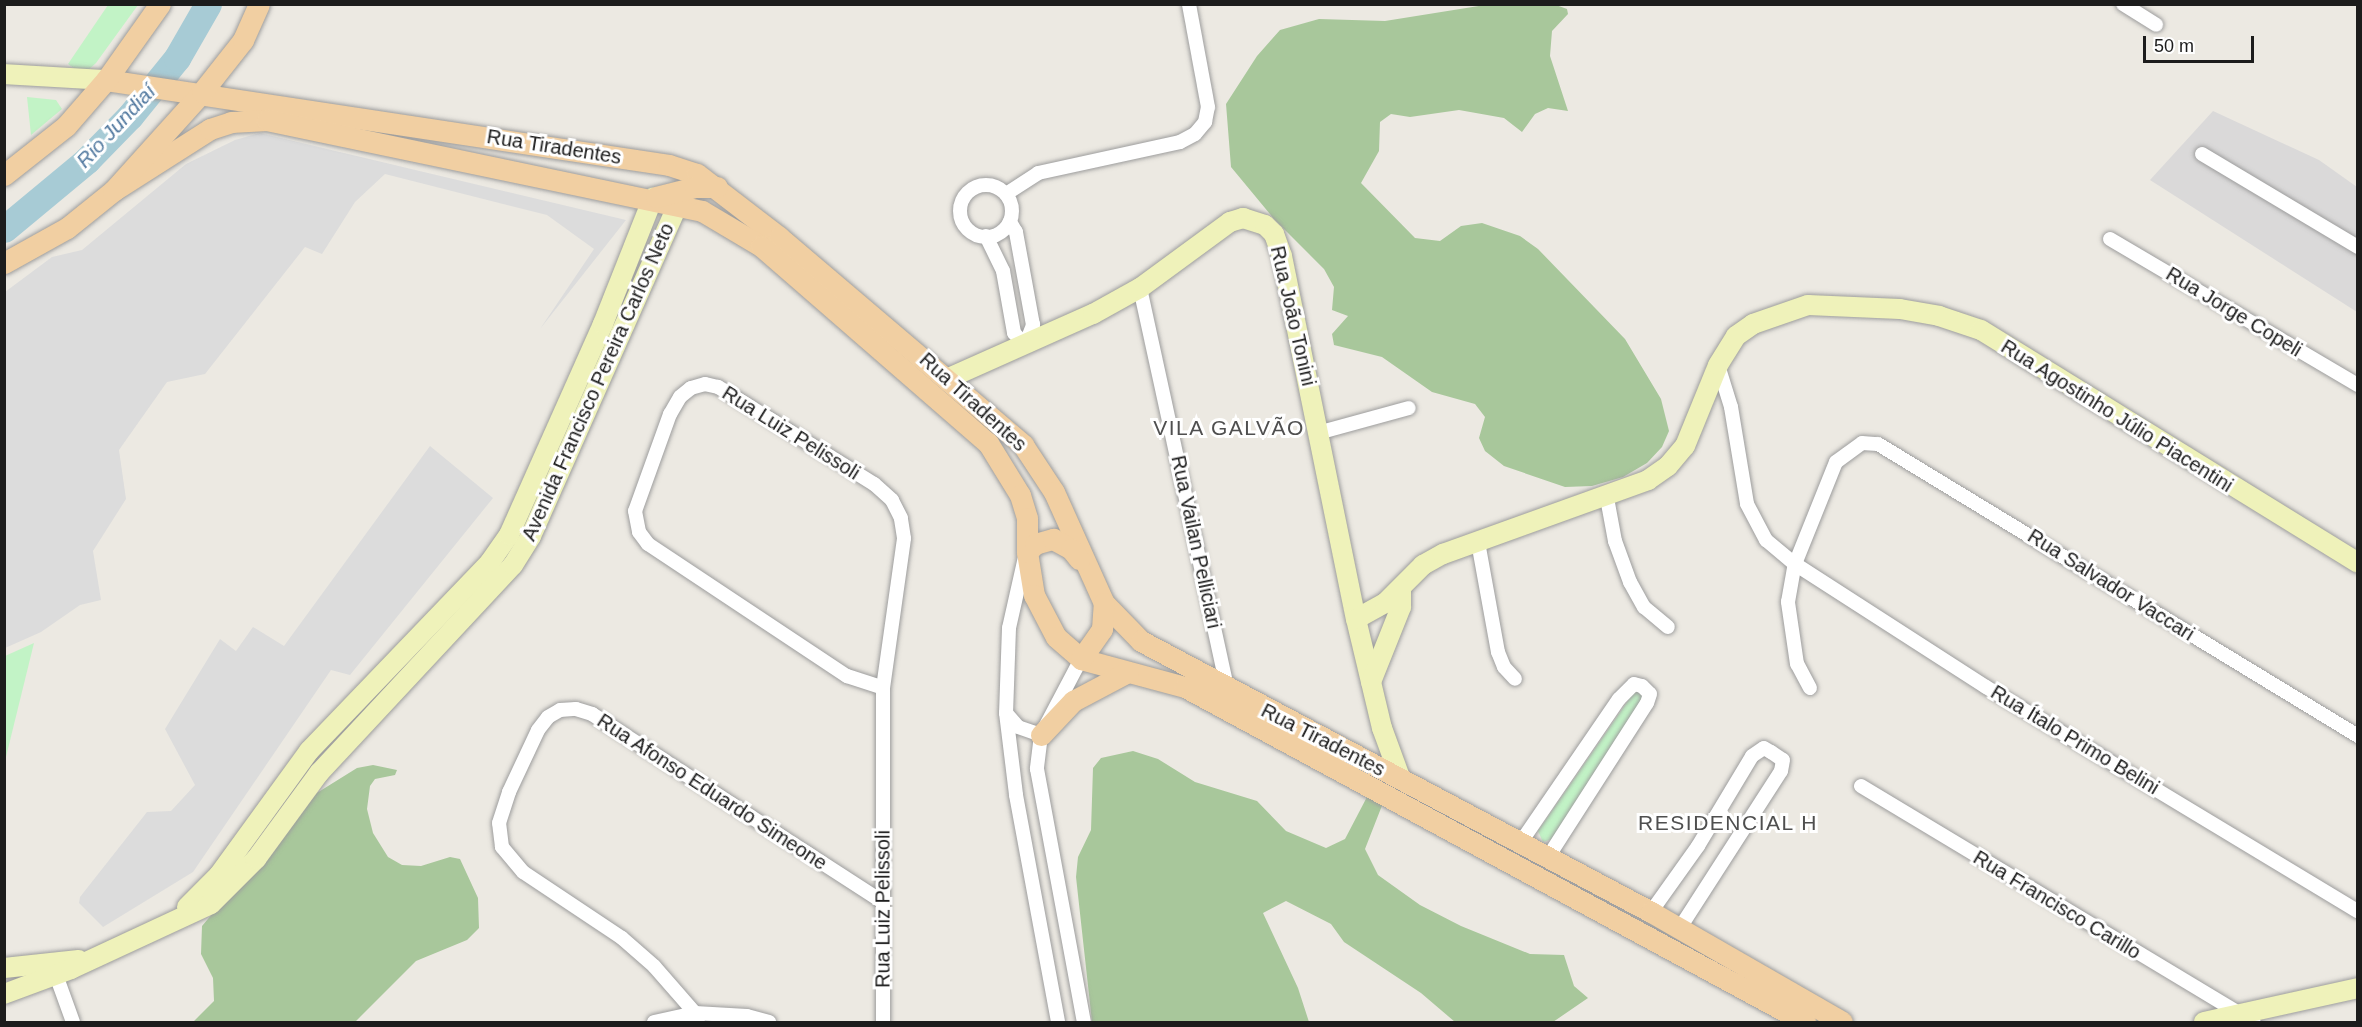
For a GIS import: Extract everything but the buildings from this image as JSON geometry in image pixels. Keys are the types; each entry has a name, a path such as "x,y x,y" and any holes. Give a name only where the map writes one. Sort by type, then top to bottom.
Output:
{"main road":[{"path":"4,175 59,133 106,80 160,4"},
{"path":"4,263 67,228 112,191 196,91 243,40 259,4"},
{"name":"Rua Tiradentes","path":"106,80 196,91 669,165 697,174 717,187 1002,424 1038,464 1054,492 1084,567 1104,603 1141,641 1228,691 1521,842 1651,912 1842,1023"},
{"name":"Rua Tiradentes","path":"112,191 210,129 231,122 267,120 492,164 568,184 653,198 679,198 724,222 761,246 988,443 1020,495 1027,518 1027,552 1034,596 1056,637 1082,659 1185,687 1805,1023"},
{"path":"568,184 585,182 619,185 627,173 618,157"},
{"path":"669,165 679,198 717,187"},
{"path":"1027,552 1043,540 1053,539 1071,549 1084,567"},
{"path":"1082,659 1102,629 1104,603"},
{"path":"1041,735 1073,701 1128,672"}],"street":[{"path":"1006,194 1038,173 1180,142 1201,128 1208,107 1189,4"},
{"path":"2123,4 2156,25"},
{"name":"Rua Tiradentes","path":"4,74 106,80"},
{"path":"2202,154 2358,247"},
{"path":"986,236 1000,232 1010,222 1012,207 1006,194 994,186 979,186 963,200 961,214 967,227 986,236 1003,270 1014,333 1025,345 1033,325 1016,232 1010,222"},
{"name":"Avenida Francisco Pereira Carlos Neto","path":"172,920 219,875 309,751 354,701 490,562 509,535 603,324 653,198"},
{"name":"Avenida Francisco Pereira Carlos Neto","path":"4,994 56,975 211,904 256,859 319,773 494,587 531,536 679,198"},
{"name":"Rua João Tonini","path":"949,378 1025,345 1140,288 1230,222 1243,218 1265,225 1274,234 1282,256 1356,619 1382,728 1401,780"},
{"name":"Rua Jorge Copeli","path":"2110,239 2358,385"},
{"name":"Rua Vailan Pelliciari","path":"1140,288 1228,691"},
{"name":"Rua Agostinho Júlio Piacentini","path":"1356,619 1401,589 1423,565 1478,542 1607,498 1648,480 1668,466 1685,446 1718,365 1736,336 1780,312 1808,305 1863,306 1939,315 1981,330 2358,563"},
{"name":"Rua Ítalo Primo Belini","path":"1718,365 1731,407 1747,504 1766,540 1795,564 1986,687 2358,911"},
{"name":"Rua Luiz Pelissoli","path":"883,688 847,676 648,544 639,532 635,511 670,414 680,397 691,388 705,384 718,387 892,500 901,518 904,538 883,688 883,1023"},
{"path":"1318,433 1409,408"},
{"name":"Rua Salvador Vaccari","path":"1795,564 1836,462 1862,443 1878,444 1903,456 2358,736"},
{"path":"1607,498 1616,541 1630,582 1644,607 1668,627"},
{"path":"494,587 504,568 509,535"},
{"path":"1478,542 1498,652 1504,667 1515,679"},
{"path":"1027,552 1009,628 1006,713 1016,795 1058,1023"},
{"path":"1795,564 1789,613 1797,664 1810,688"},
{"path":"1371,682 1401,607 1401,589"},
{"path":"1082,659 1041,735 1037,769 1084,1023"},
{"path":"1521,842 1618,699 1634,684 1642,686 1650,694 1647,704 1548,857"},
{"path":"354,701 375,702 395,692"},
{"name":"Rua Afonso Eduardo Simeone","path":"696,1018 654,966 622,938 523,872 502,847 499,823 508,792 548,717 560,710 576,709 592,714 883,902"},
{"path":"1006,713 1018,727 1041,735"},
{"path":"1356,757 1373,743 1382,728"},
{"path":"1651,912 1698,846 1752,756 1764,748 1783,760 1781,771 1680,928"},
{"name":"Rua Francisco Carillo","path":"1862,786 2248,1019"},
{"path":"239,848 257,841 272,823 289,814"},
{"name":"Avenida Francisco Pereira Carlos Neto","path":"4,968 90,959"},
{"path":"56,975 73,1023"},
{"path":"2204,1023 2248,1019 2358,988"},
{"path":"654,1023 696,1018 747,1016 769,1023"}],"shaded area":[{"path":"2213,111 2319,160 2357,187 2357,312 2150,180"},
{"path":"260,133 626,220 540,329 594,249 547,215 385,174 355,202 322,254 305,247 205,374 167,382 119,450 126,499 93,551 101,600 80,605 41,632 5,648 5,292 52,257 82,250 186,164 235,140"},
{"path":"430,446 493,498 350,675 331,670 193,872 103,927 79,903 80,897 147,812 171,811 195,785 165,729 220,639 236,651 253,627 284,646"}],"green space":[{"path":"108,5 138,5 96,63 87,71 75,69 68,64"},
{"path":"1485,5 1556,5 1567,9 1568,14 1552,31 1550,56 1568,111 1548,108 1535,114 1522,132 1504,118 1459,110 1410,117 1391,114 1380,122 1379,151 1361,183 1415,238 1440,241 1461,226 1482,223 1520,236 1538,249 1625,339 1661,399 1669,431 1662,447 1647,463 1623,477 1592,486 1565,487 1504,466 1485,451 1479,438 1485,417 1475,404 1432,392 1382,357 1334,345 1332,334 1348,316 1332,310 1334,287 1324,269 1274,219 1231,167 1226,104 1257,56 1280,30 1319,19 1385,21"},
{"path":"27,97 56,100 62,109 31,135"},
{"path":"34,643 5,761 5,656"},
{"path":"1634,692 1641,692 1643,699 1552,839 1543,842 1538,831"},
{"path":"1133,751 1158,759 1195,782 1257,801 1286,831 1326,848 1345,839 1368,795 1383,803 1365,849 1378,875 1420,905 1461,926 1530,954 1564,955 1574,986 1588,998 1553,1022 1455,1022 1421,993 1344,942 1331,924 1286,901 1263,913 1298,988 1309,1022 1092,1022 1076,877 1078,857 1091,830 1093,768 1101,758"},
{"path":"373,765 397,770 395,775 375,779 370,786 367,809 373,833 388,857 402,865 421,866 450,857 460,859 478,898 479,928 467,940 416,961 355,1022 193,1022 214,1001 213,978 201,954 202,926 312,796 357,768"}],"waterway":[{"name":"Rio Jundiaí","path":"4,229 87,160 130,116 177,58 208,4"}],"district":[{"name":"VILA GALVÃO","path":"1229,428"},
{"name":"RESIDENCIAL H","path":"1728,823"}]}
